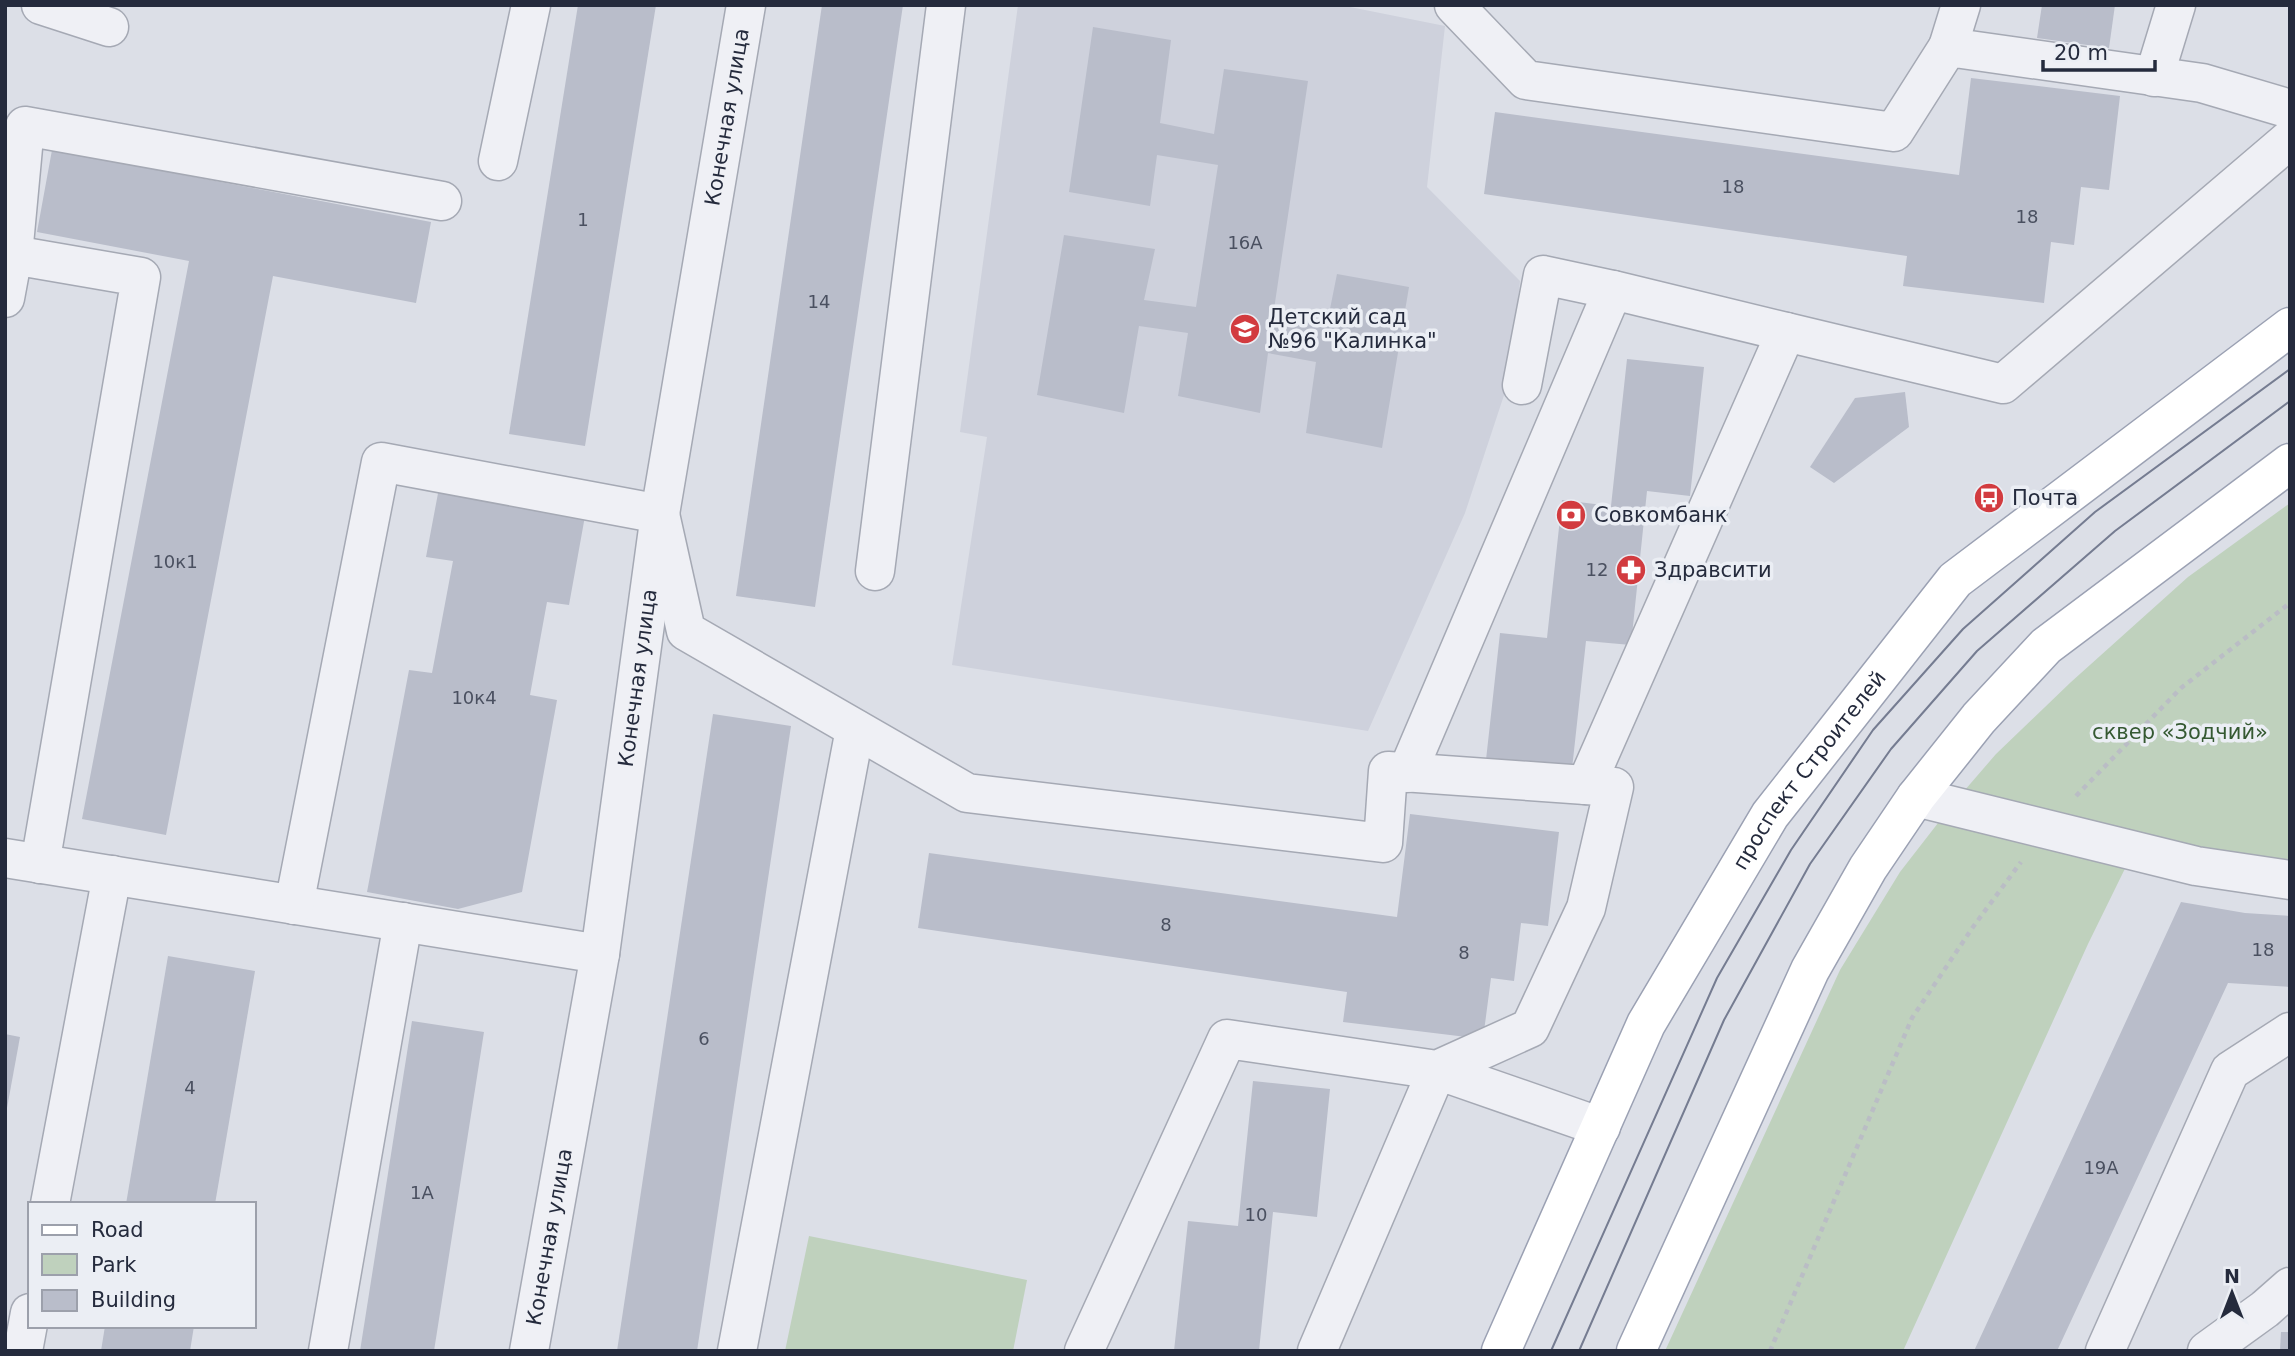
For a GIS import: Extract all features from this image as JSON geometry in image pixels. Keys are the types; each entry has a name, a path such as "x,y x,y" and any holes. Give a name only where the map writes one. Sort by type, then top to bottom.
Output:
{"main road":[{"name":"проспект Строителей","path":"1501,1351 1646,1024 1770,815 1955,580 2290,327"},
{"path":"1636,1351 1810,970 1868,868 1916,797 1979,718 2046,646 2290,463"}],"street":[{"path":"41,5 109,27"},
{"path":"498,161 531,5"},
{"name":"Конечная улица","path":"528,1351 600,954 660,514 746,5"},
{"path":"875,571 946,5"},
{"path":"1454,5 1526,80 1894,132 1948,47 1961,5"},
{"path":"2154,77 2176,5"},
{"path":"1948,47 2202,83 2290,109"},
{"path":"5,298 13,255 15,124 442,201"},
{"path":"1522,385 1543,275 2003,384 2290,139"},
{"path":"13,255 141,277 23,861 600,954"},
{"path":"1406,773 1612,290"},
{"path":"1586,785 1786,332"},
{"path":"294,905 382,462 660,514 686,631 967,793 1383,843 1388,771 1614,787 1586,908 1530,1028 1437,1070 1317,1351"},
{"path":"737,1351 855,729"},
{"path":"1916,797 2196,866 2290,880"},
{"path":"50,1202 112,875"},
{"path":"328,1351 403,922"},
{"path":"2105,1351 2230,1071 2290,1032"},
{"path":"1084,1351 1227,1039 1437,1070 1601,1127"},
{"path":"2207,1351 2265,1309 2290,1287"},
{"path":"23,1351 28,1324"}],"path":[{"path":"1770,1351 1912,1017 1973,927 2045,828 2181,688 2290,603"}],"shaded area":[{"name":"Детский сад №96 \"Калинка\"","path":"1018,5 1340,5 1445,26 1427,187 1520,281 1510,377 1465,513 1368,731 952,665 987,437 960,432"}],"green space":[{"name":"сквер «Зодчий»","path":"2290,503 2290,862 2140,838 2088,944 1903,1351 1665,1351 1840,970 1900,872 1996,754 2071,682 2188,577"},
{"path":"809,1236 1027,1280 1013,1351 785,1351"}],"building":[{"path":"578,5 656,5 585,446 509,434"},
{"path":"822,5 903,5 815,607 736,596"},
{"path":"2042,5 2115,5 2109,48 2037,38"},
{"path":"1093,27 1171,40 1160,123 1214,134 1224,69 1308,81 1273,316 1327,324 1337,274 1409,287 1382,448 1306,433 1316,362 1268,353 1260,413 1178,396 1188,333 1139,326 1124,413 1037,395 1064,235 1155,249 1144,300 1196,307 1218,165 1157,155 1150,206 1069,192"},
{"path":"1971,78 2120,96 2109,190 2081,187 2074,245 2051,242 2044,303 1903,286 1907,256 1484,194 1495,112 1959,175"},
{"path":"52,150 431,222 416,303 273,276 166,835 82,819 189,261 37,232"},
{"path":"1627,359 1704,367 1690,496 1647,491 1631,645 1586,641 1571,778 1485,769 1500,633 1547,638 1562,500 1611,506"},
{"path":"1905,392 1909,427 1834,483 1810,467 1855,398"},
{"path":"439,488 585,516 569,605 547,602 530,695 557,700 522,892 458,909 367,892 409,670 432,673 453,561 426,557"},
{"path":"713,714 791,726 697,1351 617,1351"},
{"path":"1410,814 1559,832 1548,926 1521,923 1514,981 1491,978 1483,1039 1343,1022 1347,992 918,928 929,853 1397,917"},
{"path":"2181,902 2245,913 2290,916 2290,987 2228,983 2057,1351 1974,1351"},
{"path":"168,956 255,971 215,1202 126,1202"},
{"path":"412,1021 484,1032 434,1351 360,1351"},
{"path":"5,1034 20,1037 7,1108 5,1108"},
{"path":"1253,1081 1330,1089 1317,1217 1273,1212 1259,1351 1174,1351 1188,1221 1238,1226"},
{"path":"105,1328 194,1328 190,1351 101,1351"},
{"path":"2281,1332 2290,1332 2290,1351 2280,1351"}],"tram line":[{"path":"1551,1351 1717,978 1791,850 1873,730 1963,629 2095,512 2290,369"},
{"path":"1579,1351 1724,1020 1810,864 1891,749 1977,651 2115,531 2290,401"}],"place":[{"name":"Детский сад №96 \"Калинка\"","path":"1245,329"},
{"name":"Почта","path":"1989,498"},
{"name":"Совкомбанк","path":"1571,515"},
{"name":"Здравсити","path":"1631,570"}]}
